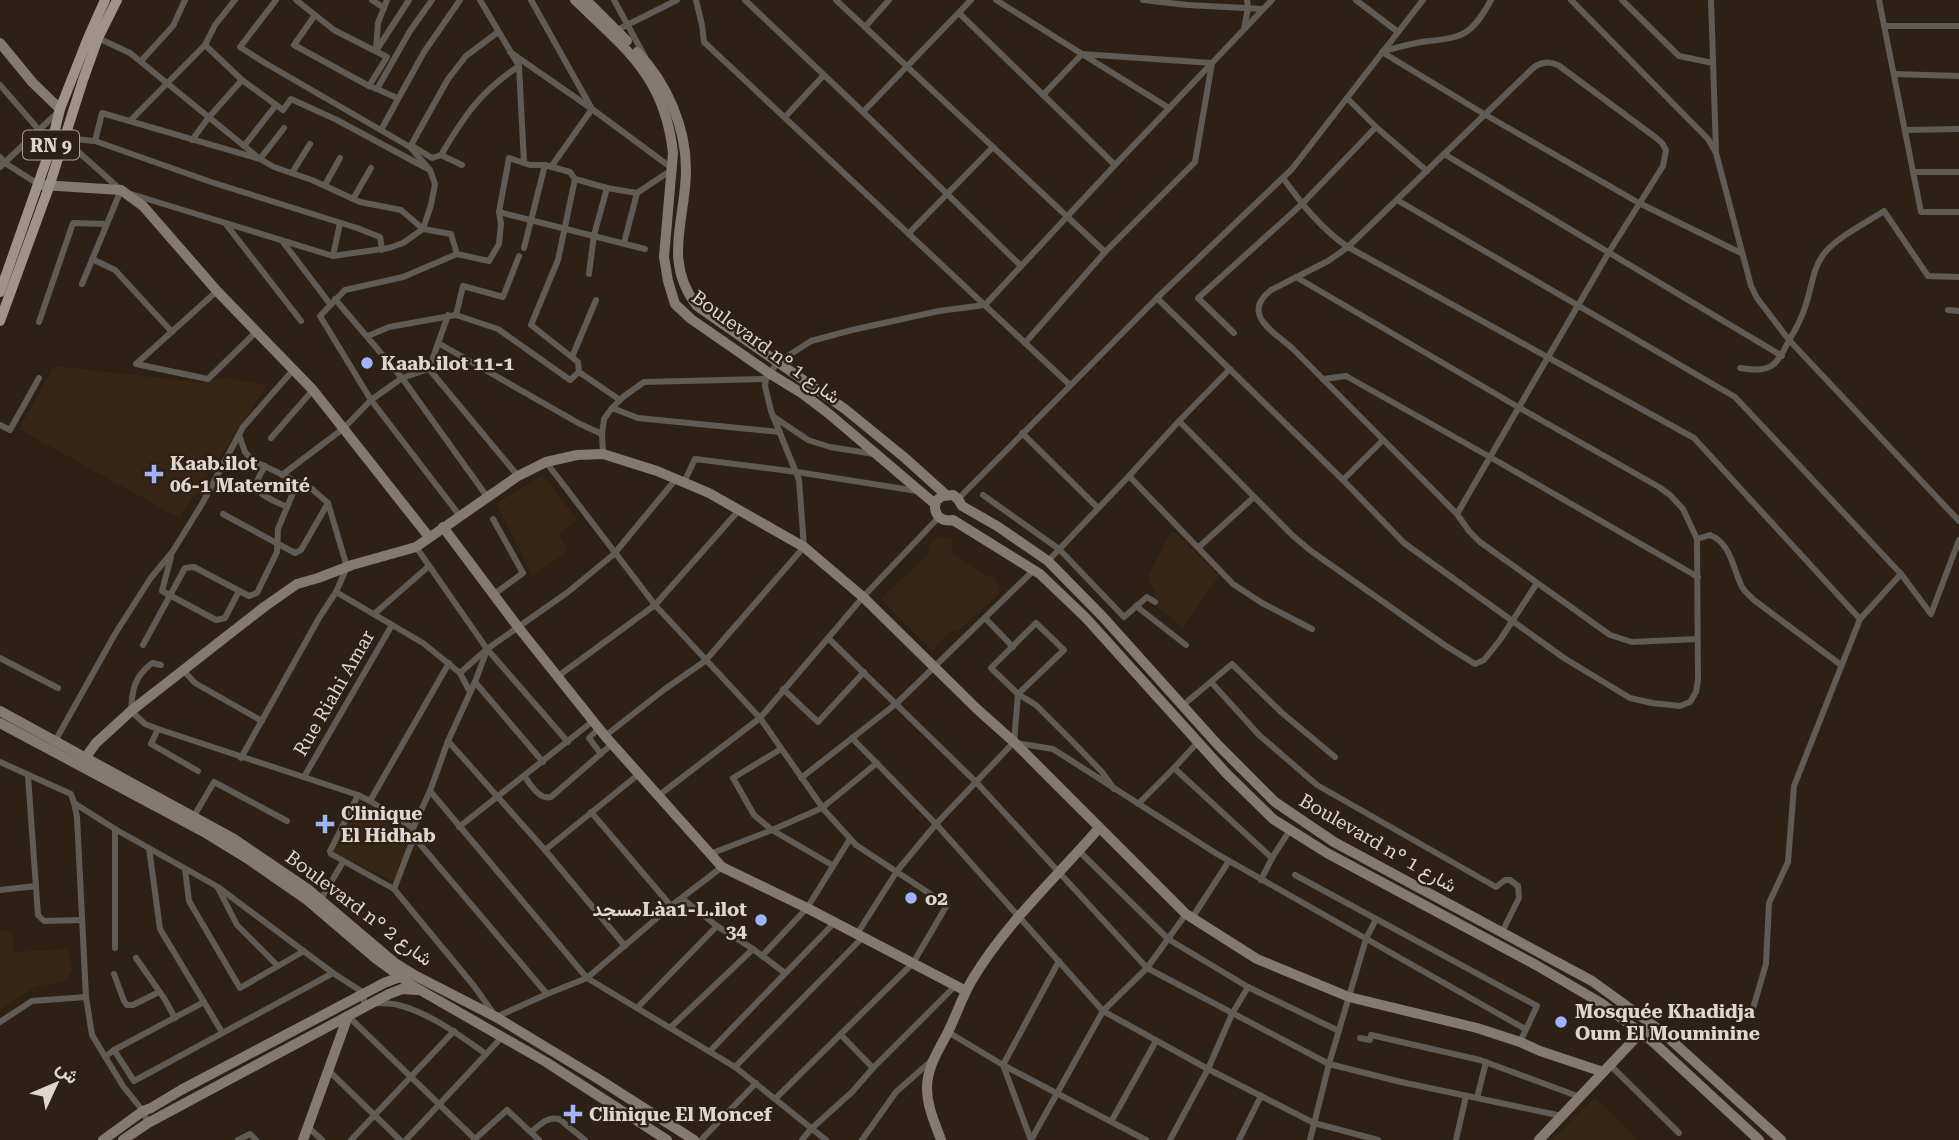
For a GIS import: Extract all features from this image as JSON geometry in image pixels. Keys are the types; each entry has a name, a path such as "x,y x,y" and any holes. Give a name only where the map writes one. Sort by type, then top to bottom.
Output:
{"main road":[{"name":"RN 9","path":"0,292 44,186 60,109 105,0"},
{"path":"0,321 44,186 98,38 117,0"},
{"name":"Boulevard n° شارع 1","path":"575,0 632,55 653,83 664,107 671,137 673,169 664,257 667,281 675,304 768,376 803,394 935,504"},
{"name":"Boulevard n° شارع 1","path":"586,0 650,66 674,110 685,152 686,173 677,263 688,294 697,306 845,409 945,494"},
{"path":"0,43 33,83 60,109"},
{"path":"44,186 121,190 143,206 218,291 313,390 429,537"},
{"path":"83,761 96,743 131,711 264,607 298,584 416,547 518,476 546,462 577,455 603,454 709,493 804,547 863,597 1189,916 1257,960 1349,997 1477,1028 1541,1051 1607,1069"},
{"path":"945,494 953,495 960,502 960,514 953,520 939,517 935,511 935,504 945,494"},
{"name":"Boulevard n° شارع 1","path":"960,502 1048,561 1275,803 1334,842 1592,981 1650,1023 1781,1140"},
{"name":"Boulevard n° شارع 1","path":"953,520 1034,570 1086,618 1198,743 1273,819 1366,875 1578,988 1641,1032 1759,1140"},
{"path":"443,527 493,595 602,732 722,867 835,922 966,991"},
{"name":"Boulevard n° شارع 2","path":"0,711 53,745 234,839 321,900 396,963 496,1017 694,1140"},
{"name":"Boulevard n° شارع 2","path":"0,723 53,745"},
{"name":"Boulevard n° شارع 2","path":"83,761 268,872 421,991 545,1062 667,1140"},
{"path":"941,1140 930,1111 927,1087 933,1059 966,991 1004,934 1099,828"},
{"path":"375,957 381,977 377,987"},
{"path":"395,992 401,984 396,963"},
{"path":"103,1140 143,1111 364,993 400,976 416,976"},
{"path":"123,1140 148,1123 395,992 402,989 421,991"},
{"path":"303,1140 348,1016 364,993"},
{"path":"1539,1140 1650,1023"}],"street":[{"path":"141,61 173,26 184,0"},
{"path":"130,121 205,45 215,25 235,0"},
{"path":"276,0 240,47 432,158 441,155 472,106 500,79 519,66"},
{"path":"296,0 334,30 387,57 369,86"},
{"path":"372,0 384,8"},
{"path":"376,51 378,23 387,0"},
{"path":"376,51 409,0"},
{"path":"377,89 410,31 432,0"},
{"path":"381,130 424,52 460,0"},
{"path":"480,0 519,66 524,163"},
{"path":"531,0 592,109"},
{"path":"614,0 650,66"},
{"path":"617,30 677,0"},
{"path":"696,0 704,42 1070,385"},
{"path":"745,0 1021,266"},
{"path":"836,0 1105,251"},
{"path":"865,27 889,0"},
{"path":"863,112 971,0"},
{"path":"996,0 1169,108"},
{"path":"1143,0 1248,4 1264,9"},
{"path":"601,754 589,738 602,732 705,661 804,547 799,480 765,386 777,363 811,341 939,311 985,305 1272,0"},
{"path":"1356,0 1398,32"},
{"path":"960,502 1021,433 1292,169 1423,0"},
{"path":"1382,52 1419,42 1459,37 1481,18 1491,0"},
{"path":"1571,0 1708,139 1716,153"},
{"path":"1622,0 1679,56 1713,63"},
{"path":"1711,0 1716,153 1741,253 1757,298 1790,340 1959,521"},
{"path":"1879,0 1921,212 1959,212"},
{"path":"1243,30 1248,4"},
{"path":"959,13 1115,165"},
{"path":"315,15 294,45 369,86 397,98"},
{"path":"1884,26 1959,26"},
{"path":"411,146 448,79 466,56 498,32"},
{"path":"98,38 141,61 260,159 353,199 401,211 423,229 451,234 457,254"},
{"path":"205,45 243,80 283,110 291,99 337,120 430,170"},
{"path":"510,52 673,169 637,193 624,243"},
{"path":"1382,52 1639,203 1741,253"},
{"path":"1043,95 1082,54"},
{"path":"1082,54 1212,63"},
{"path":"1457,514 1577,306 1662,166 1666,150 1662,143 1558,65 1546,62 1539,63 1348,247 1263,297 1259,303 1259,315 1457,514 1480,542 1601,630 1620,639 1632,642 1697,639"},
{"path":"1025,342 1105,251 1195,162 1212,63"},
{"path":"1894,74 1959,76"},
{"path":"785,117 823,76"},
{"path":"192,140 243,80"},
{"path":"0,85 39,130"},
{"path":"1347,98 1427,171"},
{"path":"244,146 276,104"},
{"path":"44,186 2,162 50,121 60,109"},
{"path":"524,248 548,166 592,109"},
{"path":"95,141 102,113 260,159"},
{"path":"1234,333 1198,298 1302,204 1376,127"},
{"path":"260,159 284,128"},
{"path":"1905,130 1959,129"},
{"path":"63,138 121,190 333,256 382,250 403,243 423,229 435,184 430,170 411,146"},
{"path":"63,138 95,141 165,167 380,237 382,250"},
{"path":"292,173 310,144"},
{"path":"909,233 993,147"},
{"path":"1444,154 1782,356"},
{"path":"441,155 462,165"},
{"path":"325,185 340,158"},
{"path":"460,516 371,400 320,316 345,290 403,277 457,254 489,261 499,244 499,212 509,158 530,165 548,166 570,172 575,179 607,188 637,193"},
{"path":"353,199 371,168"},
{"path":"1913,172 1959,172"},
{"path":"1283,178 1302,204 1336,239 1348,247 1694,438 1860,619"},
{"path":"575,179 558,260 531,325 578,362 579,372 620,400"},
{"path":"589,274 594,235 607,188"},
{"path":"82,284 121,190"},
{"path":"1397,200 1735,397 1901,574 1931,614 1959,540"},
{"path":"1740,368 1768,369 1777,364 1798,325 1807,303 1814,273 1824,253 1884,211 1928,276 1959,277"},
{"path":"499,212 645,248"},
{"path":"224,222 301,321"},
{"path":"39,322 73,223 106,224"},
{"path":"333,256 340,223"},
{"path":"281,240 332,301 368,336 402,378 488,498"},
{"path":"429,369 463,286 503,297 519,256"},
{"path":"92,259 115,270 172,332"},
{"path":"1157,298 1404,543 1564,658 1630,698 1680,706 1690,702 1696,692 1698,680 1697,539 1683,509 1659,486 1296,277"},
{"path":"218,291 136,364 208,379 256,332"},
{"path":"572,357 596,300"},
{"path":"1948,310 1959,310"},
{"path":"368,336 389,327 452,315 498,329 570,380 579,372"},
{"path":"438,343 601,434"},
{"path":"53,745 150,579 173,551 202,504 243,427 294,369"},
{"path":"282,475 344,428 371,400 402,378 429,369"},
{"path":"429,369 518,476"},
{"path":"1048,561 1230,369"},
{"path":"603,454 601,434 604,419 620,400 644,382 768,376"},
{"path":"1323,379 1346,376 1698,577"},
{"path":"0,425 10,430 39,379"},
{"path":"271,438 313,390"},
{"path":"612,408 638,418 780,432"},
{"path":"774,417 808,440 830,447 879,455"},
{"path":"1179,421 1311,551 1432,637 1475,664 1484,660 1537,583"},
{"path":"1021,433 1098,508"},
{"path":"239,435 245,452 252,460 312,489 328,503 346,567 336,592 241,758"},
{"path":"1343,480 1383,440"},
{"path":"460,673 487,649 568,592 614,554 680,481 695,458 923,492"},
{"path":"546,462 654,605 760,718 822,808 850,839 947,905 913,963 776,1098"},
{"path":"264,466 256,484 257,490 287,507"},
{"path":"1129,476 1233,584 1312,629"},
{"path":"143,646 170,595 186,568 190,566 249,596 257,593 277,552 278,529 298,482"},
{"path":"983,495 1059,549 1124,617"},
{"path":"1199,547 1254,496"},
{"path":"223,514 295,553 302,550 328,503"},
{"path":"557,677 654,605 740,509"},
{"path":"658,796 760,718 863,597 939,517"},
{"path":"493,519 523,573 493,595"},
{"path":"1697,539 1710,535 1718,540 1727,551 1743,589 1842,665"},
{"path":"416,547 487,649 568,742"},
{"path":"173,551 162,591 216,620 225,618 239,591"},
{"path":"374,614 429,566"},
{"path":"802,778 897,703 1034,570"},
{"path":"1752,1012 1766,964 1769,903 1788,862 1794,786 1860,619 1901,574"},
{"path":"150,579 162,586"},
{"path":"336,592 423,643 460,673 470,692"},
{"path":"1113,628 1147,597 1155,601"},
{"path":"1136,606 1186,645"},
{"path":"985,618 1013,646"},
{"path":"735,1067 860,936 897,872 936,824 1014,742 1018,694 1064,650 1036,623 991,668 1018,694 1036,705 1102,772 1114,789"},
{"name":"Rue Riahi Amar","path":"304,777 392,625"},
{"path":"828,638 976,782 1147,968 1329,1064 1562,1116"},
{"path":"394,889 414,837 413,828 487,649"},
{"path":"0,658 58,688"},
{"path":"161,665 152,663 146,667 132,688 131,711 145,724 358,795 413,828"},
{"path":"370,801 449,663"},
{"path":"1182,706 1232,664 1281,712 1335,757"},
{"path":"183,670 195,683 262,721"},
{"path":"783,690 818,722 864,672"},
{"path":"475,682 543,762"},
{"path":"1211,682 1259,735 1317,785 1496,887 1504,880 1514,882 1518,886 1519,898 1502,932"},
{"path":"158,729 151,744 198,771"},
{"path":"459,827 568,742 602,732"},
{"path":"525,777 541,796 551,797 601,754 602,732"},
{"path":"852,738 936,824 1103,1011 1314,1123 1378,1140"},
{"path":"448,741 545,850 625,946"},
{"path":"1014,742 1053,750 1261,880 1525,1029"},
{"path":"1138,804 1198,743"},
{"path":"781,749 733,778 754,816 772,830 832,865"},
{"path":"0,763 71,794 77,817 86,997 92,1035 123,1087 143,1111 148,1123"},
{"path":"710,854 822,808 877,763"},
{"path":"1174,768 1272,858"},
{"path":"545,850 639,774"},
{"path":"28,776 38,915 44,921 82,920"},
{"path":"194,816 214,782 287,821"},
{"path":"430,791 587,978 735,1067 826,1140"},
{"path":"358,795 330,851 333,857 394,889 474,986 496,1017 587,978 671,906 722,867"},
{"path":"74,803 218,887 332,973 364,993 369,1005 397,1005 408,1009 454,1031 486,1054"},
{"path":"591,812 671,906"},
{"path":"115,829 115,948"},
{"path":"1261,880 1290,830"},
{"path":"414,837 547,994"},
{"path":"762,956 807,908 850,839"},
{"path":"149,848 160,929 222,1032"},
{"path":"1079,851 1168,939 1248,987 1339,1031"},
{"path":"1031,1140 1103,1011 1147,968 1229,861"},
{"path":"321,900 343,862"},
{"path":"185,869 189,901 240,988 304,951"},
{"path":"1295,876 1537,1006 1520,1042"},
{"path":"0,890 36,886"},
{"path":"218,887 237,925 278,966"},
{"path":"683,899 785,973"},
{"path":"1310,1140 1366,939 1376,919"},
{"path":"710,1051 835,922"},
{"path":"637,1008 717,926"},
{"path":"671,1027 752,949"},
{"path":"136,958 175,1018"},
{"path":"1031,1140 1003,1065 1059,961"},
{"path":"123,1087 332,973"},
{"path":"114,974 127,1005 133,1006 159,992"},
{"path":"802,1140 955,986"},
{"path":"1170,1140 1248,987"},
{"path":"0,1022 32,1001 86,997"},
{"path":"105,1057 204,1002"},
{"path":"348,1016 475,1140 507,1110 538,1140"},
{"path":"351,1140 454,1031"},
{"path":"948,1032 1056,1094 1146,1140"},
{"path":"841,1035 873,1068"},
{"path":"1360,1038 1370,1040 1371,1035 1486,1062 1580,1097"},
{"path":"406,1140 502,1037"},
{"path":"1111,1122 1156,1041"},
{"path":"114,1050 134,1081"},
{"path":"862,1140 896,1092 933,1059"},
{"path":"1476,1098 1486,1062"},
{"path":"1607,1069 1679,1133"},
{"path":"328,1070 400,1140"},
{"path":"701,1140 757,1083"},
{"path":"1239,1140 1261,1096"},
{"path":"1456,1140 1466,1096"},
{"path":"531,1132 549,1118 554,1118 585,1140"},
{"path":"308,1127 322,1140"},
{"path":"238,1140 250,1134 256,1140"}],"shaded area":[{"name":"Kaab.ilot 06-1 Maternité","path":"54,366 205,383 224,377 267,385 179,518 19,429"},
{"path":"540,477 547,480 577,520 558,535 568,550 533,576 496,503"},
{"path":"1172,530 1219,576 1183,627 1151,602 1156,593 1148,576"},
{"path":"939,537 948,537 954,541 951,554 996,579 1000,588 999,593 961,629 957,632 953,630 932,651 881,599 927,555 930,544"},
{"path":"358,800 411,830 407,851 393,881 332,852"},
{"path":"0,931 12,931 14,952 69,949 72,971 63,982 36,986 0,1010"},
{"path":"1595,1097 1637,1140 1552,1140"}],"place":[{"name":"Kaab.ilot 11-1","path":"367,363"},
{"name":"Kaab.ilot 06-1 Maternité","path":"154,474"},
{"name":"Clinique El Hidhab","path":"325,824"},
{"name":"o2","path":"911,898"},
{"name":"مسجدLàa1-L.ilot 34","path":"761,920"},
{"name":"Mosquée Khadidja Oum El Mouminine","path":"1561,1022"},
{"name":"Clinique El Moncef","path":"573,1114"}]}
